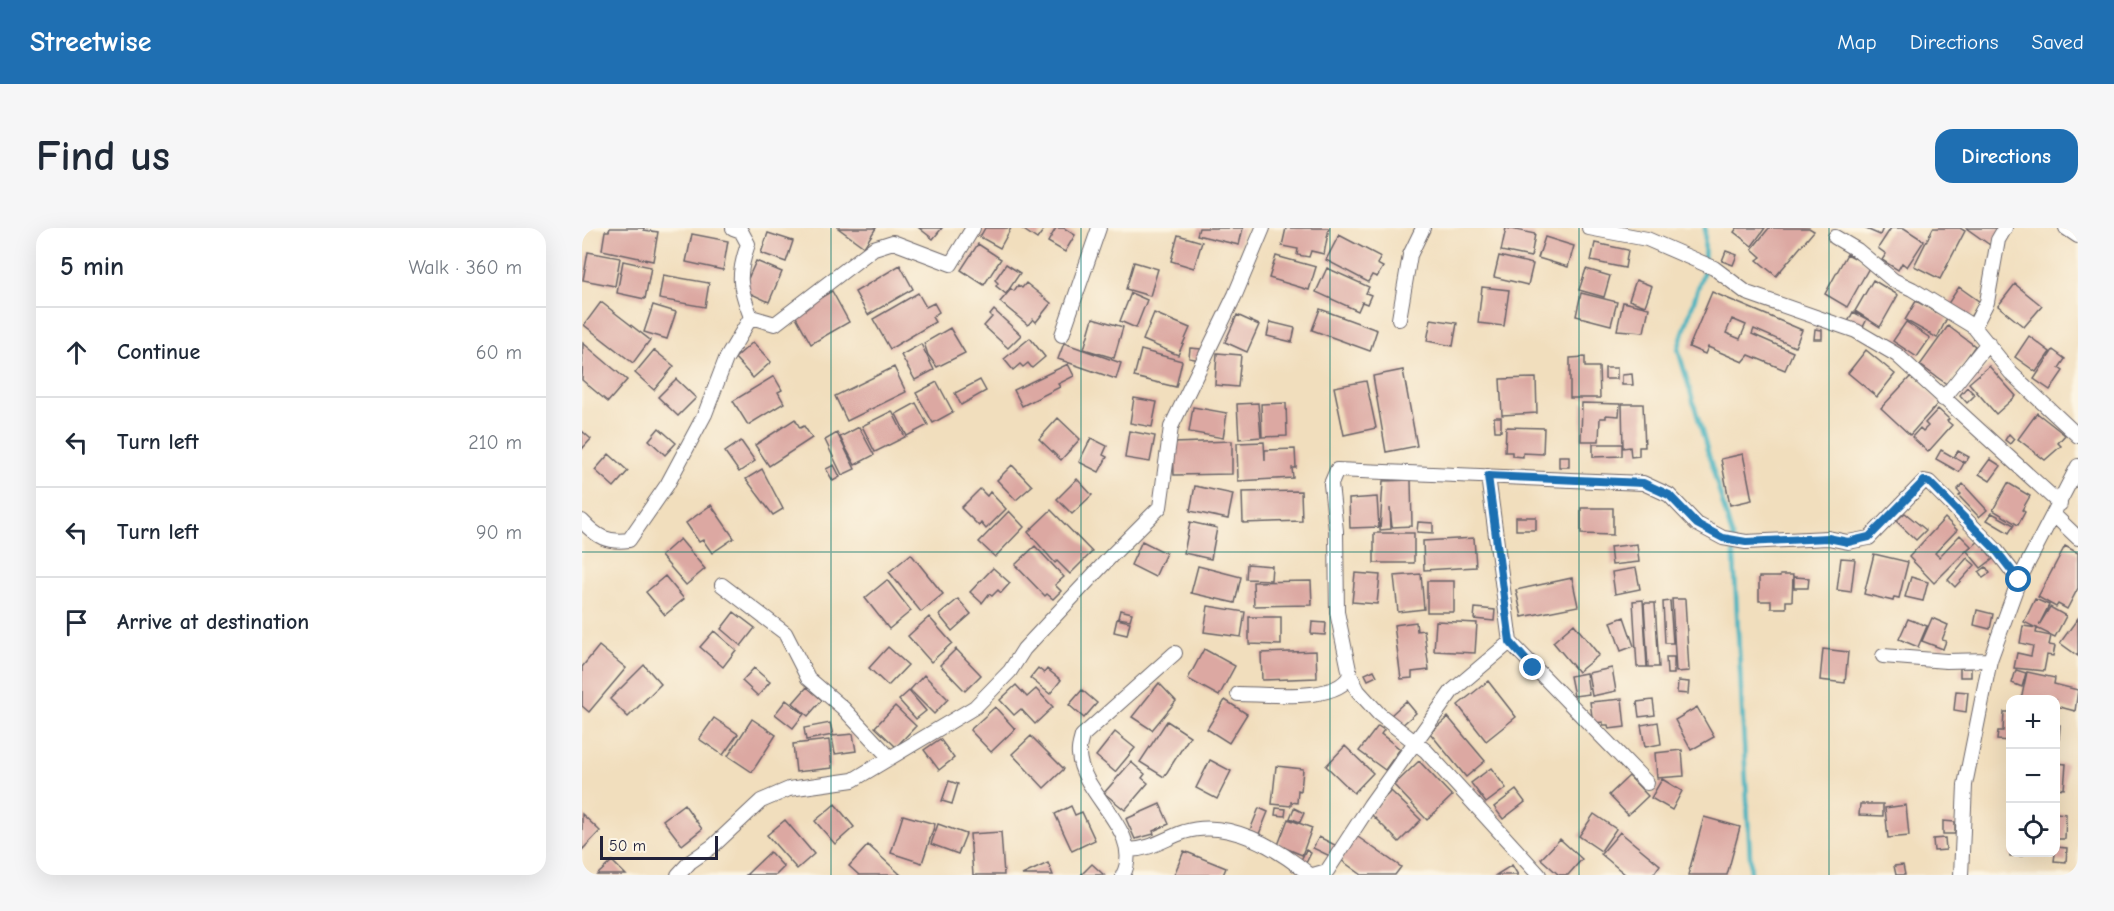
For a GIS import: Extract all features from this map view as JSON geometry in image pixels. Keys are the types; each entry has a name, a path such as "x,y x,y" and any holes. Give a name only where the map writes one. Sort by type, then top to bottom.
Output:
{"street":[{"path":"733,228 741,231 748,244 739,271 741,291 751,317"},
{"path":"751,317 775,324 874,248 893,242 951,264 973,228"},
{"path":"1062,335 1099,228"},
{"path":"678,875 690,862 713,846 760,801 789,789 853,780 975,707 1010,671 1024,649 1161,507 1171,427 1235,295 1263,228"},
{"path":"1399,319 1410,255 1423,228"},
{"path":"1589,228 1647,239 1714,268 1748,293 1856,331 1897,355 2057,509 2078,538"},
{"path":"1974,327 1987,302 1998,240 2005,228"},
{"path":"2066,228 2078,236"},
{"path":"1835,237 1857,250 1893,280 1974,327 2011,373 2078,436"},
{"path":"582,521 595,535 612,542 629,540 668,485 705,414 726,359 751,317"},
{"path":"1942,399 1988,343"},
{"path":"1961,875 1965,785 1990,660 2019,580 2078,466"},
{"path":"1539,875 1417,742 1379,714 1358,691 1350,675 1337,612 1336,531 1331,484 1337,470 1643,483 1669,495 1697,524 1723,538 1746,542 1828,538 1848,542 1869,537 1924,481 1929,482 1995,549 2019,580"},
{"path":"1488,476 1510,642 1647,783"},
{"path":"722,585 785,633 808,678 843,708 890,758"},
{"path":"1128,850 1153,847 1184,833 1205,828 1220,829 1276,849 1312,875 1327,871 1370,805 1417,742 1431,717 1452,691 1510,642"},
{"path":"1123,875 1128,865 1128,850 1112,816 1086,777 1078,751 1082,736 1175,653"},
{"path":"1883,656 1946,661 1990,660"},
{"path":"1238,694 1331,691 1346,685 1350,675"}],"building":[{"path":"610,228 644,228 644,230 658,232 653,261 602,250 605,231 609,231"},
{"path":"838,228 876,228 864,247"},
{"path":"919,228 942,228 933,239"},
{"path":"985,228 1011,228 1000,248 980,237"},
{"path":"1021,228 1045,228 1037,239"},
{"path":"1056,228 1064,228 1075,235 1065,252 1048,242"},
{"path":"1199,228 1243,228 1239,245 1197,235"},
{"path":"1286,228 1329,228 1324,254 1311,251 1309,257 1297,255 1298,249 1282,246"},
{"path":"1506,228 1535,234 1531,257 1501,251"},
{"path":"1737,228 1765,228 1752,246 1734,232"},
{"path":"1769,228 1809,228 1814,231 1776,276 1757,260 1761,257 1752,249"},
{"path":"1864,228 1883,228 1880,235"},
{"path":"1891,228 1904,228 1924,241 1907,267 1902,263 1898,270 1882,260 1886,254 1878,248"},
{"path":"1933,228 1960,228 1965,231 1940,279 1914,266"},
{"path":"1966,228 2002,228 1990,245"},
{"path":"768,233 793,241 786,262 761,253"},
{"path":"692,234 728,241 723,270 686,262"},
{"path":"1178,235 1202,242 1194,268 1171,261"},
{"path":"1339,235 1381,257 1377,264 1383,267 1377,277 1372,275 1368,282 1326,260"},
{"path":"1545,237 1574,246 1568,267 1538,258"},
{"path":"1595,243 1628,250 1625,268 1591,261"},
{"path":"978,244 1001,259 984,285 961,270"},
{"path":"1726,251 1737,255 1733,265 1722,261"},
{"path":"588,252 620,258 615,286 583,280"},
{"path":"1847,254 1870,266 1847,307 1825,294"},
{"path":"1276,256 1316,267 1309,290 1269,278"},
{"path":"1499,256 1533,264 1528,285 1494,277"},
{"path":"623,261 651,267 645,299 617,293"},
{"path":"756,261 782,272 769,302 743,290"},
{"path":"1134,262 1158,269 1150,296 1126,289"},
{"path":"1006,264 1020,273 1006,294 996,286 998,283 995,280"},
{"path":"900,265 913,289 868,315 855,292"},
{"path":"1327,268 1369,287 1366,293 1371,295 1367,304 1362,302 1358,311 1316,292"},
{"path":"1586,269 1610,276 1604,297 1579,290"},
{"path":"663,275 709,283 705,307 659,299"},
{"path":"1636,280 1652,286 1645,306 1629,300"},
{"path":"1873,280 1898,295 1880,327 1855,311"},
{"path":"1026,283 1051,303 1036,322 1033,319 1028,325 1000,302 1011,289 1014,291 1018,285 1022,288"},
{"path":"2015,284 2042,306 2024,327 1998,306"},
{"path":"1482,287 1509,290 1504,326 1478,323"},
{"path":"1959,287 1980,302 1967,322 1945,308"},
{"path":"832,291 849,322 811,344 794,313"},
{"path":"1712,292 1802,330 1795,347 1754,329 1752,334 1793,352 1785,370 1749,355 1743,362 1708,347 1705,354 1689,347","holes":["1732,319 1746,325 1740,339 1726,333"]},
{"path":"918,293 926,307 934,303 939,312 932,317 935,322 890,349 873,319"},
{"path":"1131,293 1147,300 1136,328 1120,321"},
{"path":"1581,293 1617,302 1611,325 1576,316"},
{"path":"1916,301 1947,318 1937,338 1905,320"},
{"path":"601,302 650,340 633,363 584,325"},
{"path":"1623,302 1649,308 1644,332 1617,330"},
{"path":"653,305 676,312 667,339 644,332"},
{"path":"1320,309 1377,330 1370,351 1312,330"},
{"path":"994,310 1021,335 1008,348 984,326 992,317 990,315"},
{"path":"1853,312 1867,319 1862,329 1848,322"},
{"path":"1154,313 1190,328 1178,355 1143,340"},
{"path":"1237,315 1259,325 1247,352 1225,342"},
{"path":"1093,318 1123,327 1114,358 1084,349"},
{"path":"1431,319 1457,323 1453,346 1427,341"},
{"path":"1270,322 1295,328 1292,342 1267,336"},
{"path":"1906,322 1930,338 1917,357 1893,341"},
{"path":"1948,326 1975,346 1948,385 1920,365"},
{"path":"950,328 965,353 937,367 928,355 924,343"},
{"path":"1815,329 1822,330 1822,339 1814,339"},
{"path":"2029,336 2050,352 2036,372 2015,357"},
{"path":"1030,338 1045,357 1032,368 1028,363 1023,367 1020,364 1013,370 1004,359"},
{"path":"753,342 771,362 753,378 735,358"},
{"path":"583,343 627,380 608,402 582,380"},
{"path":"1064,343 1121,363 1116,379 1058,359"},
{"path":"921,344 934,370 915,380 901,355"},
{"path":"1190,348 1201,349 1200,360 1189,358"},
{"path":"654,350 674,366 654,390 635,373"},
{"path":"1141,350 1182,361 1176,387 1134,377"},
{"path":"1866,350 1895,374 1877,397 1848,373"},
{"path":"2053,350 2065,359 2059,368 2063,371 2050,390 2034,379"},
{"path":"1217,353 1241,355 1238,387 1215,385"},
{"path":"1585,357 1585,367 1599,367 1600,398 1570,398 1570,358"},
{"path":"1068,364 1074,376 1058,384 1060,387 1022,406 1014,390"},
{"path":"1989,366 2016,396 1996,414 1969,383"},
{"path":"894,367 906,392 847,421 835,396"},
{"path":"1605,368 1617,368 1617,379 1605,379"},
{"path":"1403,370 1417,446 1386,452 1373,376"},
{"path":"1632,374 1633,385 1622,385 1622,375"},
{"path":"774,376 782,390 778,392 784,403 748,425 733,401"},
{"path":"1911,376 1939,402 1910,435 1881,408"},
{"path":"1536,378 1537,413 1502,415 1500,379"},
{"path":"676,379 696,398 678,416 658,397"},
{"path":"980,380 986,391 961,405 955,393"},
{"path":"1366,381 1376,428 1344,435 1334,387"},
{"path":"937,382 953,412 933,423 916,393"},
{"path":"1967,387 1975,395 1967,403 1960,395"},
{"path":"1134,398 1157,402 1152,427 1130,423"},
{"path":"916,403 928,425 907,436 896,414"},
{"path":"1258,403 1261,437 1239,439 1237,404"},
{"path":"1286,403 1287,436 1262,437 1261,404"},
{"path":"1582,403 1620,404 1619,416 1606,415 1606,418 1600,418 1599,441 1581,441"},
{"path":"1622,404 1643,404 1645,447 1639,447 1639,456 1631,457 1630,447 1623,448"},
{"path":"1193,407 1227,413 1223,438 1189,432"},
{"path":"1938,409 1952,425 1928,452 1912,437 1920,428 1923,431 1928,426 1925,423"},
{"path":"892,411 905,437 875,452 862,426"},
{"path":"2037,413 2065,435 2058,443 2061,446 2045,460 2018,439"},
{"path":"1494,417 1501,417 1501,431 1495,431"},
{"path":"1058,418 1080,439 1061,460 1039,439"},
{"path":"795,419 800,428 804,426 812,438 769,466 755,445"},
{"path":"859,427 874,455 855,465 840,437"},
{"path":"1506,427 1544,428 1543,454 1523,453 1523,457 1512,456 1512,452 1505,452"},
{"path":"659,428 676,443 665,455 649,440"},
{"path":"582,431 591,439 582,449"},
{"path":"1129,431 1155,436 1150,462 1125,458"},
{"path":"837,433 855,469 842,475 825,440"},
{"path":"2009,434 2014,439 2010,444 2005,440"},
{"path":"1091,438 1107,446 1103,455 1107,457 1099,472 1079,462"},
{"path":"741,441 755,461 739,472 725,452"},
{"path":"1232,441 1232,474 1174,475 1173,443"},
{"path":"1264,442 1265,461 1265,450 1295,449 1296,468 1292,468 1293,478 1238,481 1237,443"},
{"path":"1593,444 1622,444 1622,456 1593,457"},
{"path":"1941,450 1964,463 1959,472 1936,459"},
{"path":"1958,451 1969,457 1965,463 1954,457"},
{"path":"609,454 628,471 614,487 595,470"},
{"path":"1743,454 1752,500 1730,505 1721,459"},
{"path":"1559,456 1569,456 1569,467 1559,467"},
{"path":"1990,459 2001,466 1990,481 1979,474"},
{"path":"834,465 840,477 833,481 826,469"},
{"path":"1012,465 1032,486 1016,500 997,480"},
{"path":"762,469 783,509 773,515 746,479"},
{"path":"1077,479 1092,495 1072,514 1057,499"},
{"path":"1411,480 1412,526 1392,527 1390,508 1391,529 1380,530 1383,481"},
{"path":"2008,483 2030,496 2022,510 2025,512 2018,525 1993,510"},
{"path":"1963,484 1987,510 1979,517 1959,496 1961,494 1957,490"},
{"path":"1195,486 1233,494 1228,519 1190,511"},
{"path":"980,489 987,496 990,492 1006,509 986,529 981,523 979,526 961,508"},
{"path":"1301,491 1302,521 1243,523 1242,492"},
{"path":"1377,497 1379,527 1350,528 1349,499"},
{"path":"711,505 734,538 712,553 703,540 699,542 686,523"},
{"path":"1581,508 1613,508 1613,535 1581,534"},
{"path":"1051,510 1092,552 1070,574 1057,561 1055,563 1028,532"},
{"path":"1009,511 1024,527 995,557 979,542"},
{"path":"1905,513 1926,530 1916,540 1896,521"},
{"path":"1992,513 2014,525 2009,533 1987,520"},
{"path":"1516,517 1536,517 1536,530 1516,530"},
{"path":"1945,518 1957,530 1935,553 1939,557 1960,535 1971,546 1934,583 1909,557"},
{"path":"1190,522 1217,528 1211,559 1184,553"},
{"path":"1418,522 1433,523 1433,533 1417,532"},
{"path":"1374,533 1414,533 1414,563 1374,563"},
{"path":"1474,538 1476,567 1424,570 1423,541"},
{"path":"680,539 705,569 686,585 661,556"},
{"path":"1142,541 1166,553 1155,577 1131,565"},
{"path":"1979,541 1993,559 1981,568 1967,551"},
{"path":"1637,544 1639,562 1612,565 1610,547"},
{"path":"1035,546 1064,577 1055,585 1061,591 1053,599 1047,594 1045,596 1015,565"},
{"path":"2065,546 2078,553 2078,588 2067,609 2058,604 2056,607 2038,597"},
{"path":"911,554 943,594 921,612 889,572"},
{"path":"1874,554 1908,562 1899,598 1894,597 1893,601 1864,594"},
{"path":"1841,558 1855,559 1851,592 1837,590"},
{"path":"1967,558 1975,565 1955,587 1948,580"},
{"path":"1247,564 1272,566 1271,580 1246,579"},
{"path":"1198,566 1241,577 1235,603 1191,593"},
{"path":"1986,567 1990,573 1983,578 1979,572"},
{"path":"993,568 1010,583 1001,593 998,590 992,596 989,594 982,603 970,592"},
{"path":"1636,568 1640,589 1615,594 1612,572"},
{"path":"1355,573 1380,575 1377,604 1352,602"},
{"path":"1421,574 1424,609 1398,612 1394,576"},
{"path":"1780,575 1793,575 1792,601 1786,601 1786,608 1771,608 1771,601 1759,601 1759,577 1780,577"},
{"path":"665,576 684,599 665,615 646,592"},
{"path":"1794,577 1809,578 1808,588 1794,588"},
{"path":"1911,577 1928,582 1923,601 1905,597"},
{"path":"1572,578 1578,606 1522,617 1516,590"},
{"path":"887,580 911,611 889,629 865,598"},
{"path":"1311,581 1312,605 1254,606 1253,582"},
{"path":"1427,581 1454,581 1454,612 1427,612"},
{"path":"958,599 971,614 952,631 939,615"},
{"path":"1672,599 1685,599 1689,671 1676,672"},
{"path":"2035,599 2049,605 2039,625 2050,607 2066,616 2055,637 2024,622"},
{"path":"1643,600 1647,667 1637,667 1633,601"},
{"path":"1670,601 1673,643 1665,643 1663,602"},
{"path":"1644,603 1655,603 1659,667 1648,667"},
{"path":"1208,606 1245,612 1241,637 1204,632"},
{"path":"1475,608 1495,610 1494,621 1474,619"},
{"path":"1120,610 1132,613 1130,620 1118,618"},
{"path":"1977,610 1993,614 1990,629 1974,625"},
{"path":"734,612 755,628 741,646 721,629"},
{"path":"929,617 952,643 931,662 908,636"},
{"path":"1249,617 1281,617 1281,645 1249,644"},
{"path":"1624,617 1634,646 1621,651 1611,622"},
{"path":"1932,618 1948,625 1942,640 1946,641 1943,649 1922,641"},
{"path":"2078,618 2078,656 2060,643"},
{"path":"1117,619 1130,622 1127,635 1114,632"},
{"path":"1908,619 1927,626 1918,647 1899,639"},
{"path":"1436,621 1477,623 1475,653 1434,651"},
{"path":"1312,622 1326,623 1325,635 1311,634"},
{"path":"1416,622 1417,631 1424,630 1429,670 1412,672 1412,678 1401,679 1394,625"},
{"path":"1574,624 1599,655 1578,672 1553,642"},
{"path":"2023,626 2037,628 2036,633 2051,636 2049,645 2055,646 2053,656 2047,655 2044,671 2014,668 2017,653 2031,656 2033,646 2020,643"},
{"path":"714,631 736,650 723,667 700,647"},
{"path":"599,646 626,668 589,712 582,706 582,667"},
{"path":"888,647 908,665 888,686 869,668"},
{"path":"956,649 981,675 965,691 940,665"},
{"path":"1204,649 1235,666 1219,696 1188,679"},
{"path":"1823,649 1848,652 1845,683 1820,680"},
{"path":"1316,651 1317,678 1262,680 1261,653"},
{"path":"1666,657 1674,657 1674,674 1667,674"},
{"path":"644,665 661,684 628,717 610,699"},
{"path":"754,668 770,682 758,696 742,681"},
{"path":"1038,668 1044,673 1047,669 1061,680 1050,694 1030,678"},
{"path":"1612,668 1616,691 1592,696 1588,673"},
{"path":"1960,668 1971,668 1971,677 1960,677"},
{"path":"1374,670 1377,676 1368,680 1365,674"},
{"path":"2016,670 2026,673 2022,687 2012,683"},
{"path":"2027,672 2055,678 2054,684 2078,690 2075,711 2060,707 2060,695 2022,695"},
{"path":"1586,673 1589,694 1574,696 1570,676"},
{"path":"924,675 948,699 934,714 910,690"},
{"path":"1488,681 1516,717 1486,741 1458,705"},
{"path":"1678,681 1689,682 1688,694 1677,693"},
{"path":"1159,683 1176,701 1152,730 1132,717"},
{"path":"1016,685 1027,697 1036,689 1053,707 1035,724 1021,709 1014,715 1000,700"},
{"path":"807,687 822,700 808,716 793,703"},
{"path":"1082,690 1097,703 1084,718 1069,705"},
{"path":"909,691 926,711 916,719 899,700"},
{"path":"1956,691 1968,692 1966,712 1954,710"},
{"path":"1622,699 1625,727 1609,729 1608,725 1603,725 1603,722 1593,723 1590,702"},
{"path":"786,700 804,714 793,728 775,714"},
{"path":"1225,700 1247,714 1229,743 1207,729"},
{"path":"1653,700 1655,715 1639,717 1637,702"},
{"path":"1406,701 1416,713 1401,726 1391,715"},
{"path":"895,706 916,726 896,747 875,727"},
{"path":"995,707 1015,729 991,752 970,730"},
{"path":"1697,707 1714,737 1691,750 1675,720"},
{"path":"2004,712 2006,712 2006,741 1997,740 1998,731 2003,731"},
{"path":"1448,717 1485,761 1466,777 1430,733"},
{"path":"714,718 738,734 723,755 699,739"},
{"path":"752,719 776,735 752,772 728,756"},
{"path":"1167,721 1190,736 1164,777 1140,762"},
{"path":"1658,722 1661,744 1645,747 1641,725"},
{"path":"830,723 833,735 806,740 804,728"},
{"path":"1378,726 1384,730 1381,734 1400,749 1385,770 1359,751"},
{"path":"1115,732 1135,748 1115,772 1096,756"},
{"path":"853,734 856,751 835,754 832,736"},
{"path":"1031,736 1064,769 1044,788 1012,754"},
{"path":"940,739 954,758 939,770 924,750"},
{"path":"829,740 832,768 796,772 793,744"},
{"path":"1345,746 1373,773 1354,793 1326,766"},
{"path":"1682,750 1684,776 1657,778 1655,753"},
{"path":"1210,760 1231,771 1217,799 1196,788"},
{"path":"1419,761 1452,796 1427,820 1394,785"},
{"path":"1131,762 1145,774 1142,778 1148,783 1125,810 1104,793"},
{"path":"2060,763 2066,764 2064,789 2060,788"},
{"path":"1276,766 1303,769 1301,791 1298,790 1297,803 1291,802 1291,806 1272,804"},
{"path":"1491,768 1506,788 1486,803 1471,783"},
{"path":"1629,776 1648,796 1628,815 1609,795"},
{"path":"1662,779 1682,791 1672,810 1651,798"},
{"path":"949,781 958,784 952,804 942,801"},
{"path":"1516,790 1525,802 1503,819 1494,807"},
{"path":"1391,791 1421,820 1399,842 1370,813"},
{"path":"684,804 702,829 682,845 663,820"},
{"path":"835,804 854,827 835,844 815,821"},
{"path":"1160,804 1169,824 1153,831 1154,834 1135,839 1126,819"},
{"path":"1860,804 1883,804 1883,816 1859,815"},
{"path":"1906,805 1909,836 1888,838 1885,808"},
{"path":"1071,806 1075,815 1082,812 1095,840 1072,851 1055,814"},
{"path":"1259,808 1268,812 1259,834 1250,830"},
{"path":"1276,808 1286,809 1285,816 1275,815"},
{"path":"1294,808 1304,813 1300,822 1290,818"},
{"path":"2060,813 2066,814 2065,839 2060,839"},
{"path":"582,814 600,831 582,850"},
{"path":"1594,814 1616,829 1601,851 1579,836"},
{"path":"903,815 935,824 922,863 891,853"},
{"path":"1704,817 1740,827 1727,875 1688,875"},
{"path":"1288,819 1312,828 1302,855 1278,845"},
{"path":"785,820 814,854 797,869 767,835"},
{"path":"1943,821 1955,822 1955,834 1943,834"},
{"path":"938,824 966,834 958,854 931,844"},
{"path":"1001,832 1004,875 973,875 970,834"},
{"path":"1620,832 1660,865 1653,875 1626,875 1601,854"},
{"path":"1355,835 1401,867 1395,875 1362,875 1341,860"},
{"path":"1319,837 1339,847 1334,858 1313,848"},
{"path":"1945,838 1946,850 1934,851 1933,839"},
{"path":"1560,839 1582,859 1568,875 1559,875 1541,859"},
{"path":"868,845 901,875 859,875 849,866"},
{"path":"2060,847 2067,848 2066,862 2054,861 2055,857 2060,857"},
{"path":"1306,850 1311,853 1306,863 1301,860"},
{"path":"1184,851 1226,868 1223,875 1174,875"},
{"path":"770,852 784,867 776,875 746,875"},
{"path":"612,861 626,875 597,875"},
{"path":"1048,863 1053,875 1022,875"},
{"path":"1092,864 1104,875 1081,875"},
{"path":"1512,865 1518,875 1496,875"},
{"path":"1903,865 1905,875 1896,875 1894,866"}],"waterway":[{"path":"1705,228 1704,270 1678,349 1733,539 1751,875"}],"route":[{"path":"1533,668 1510,642 1488,476 1573,478 1643,483 1669,495 1697,524 1723,538 1746,542 1828,538 1848,542 1869,537 1924,481 1940,490 1995,549 2019,580"}]}
